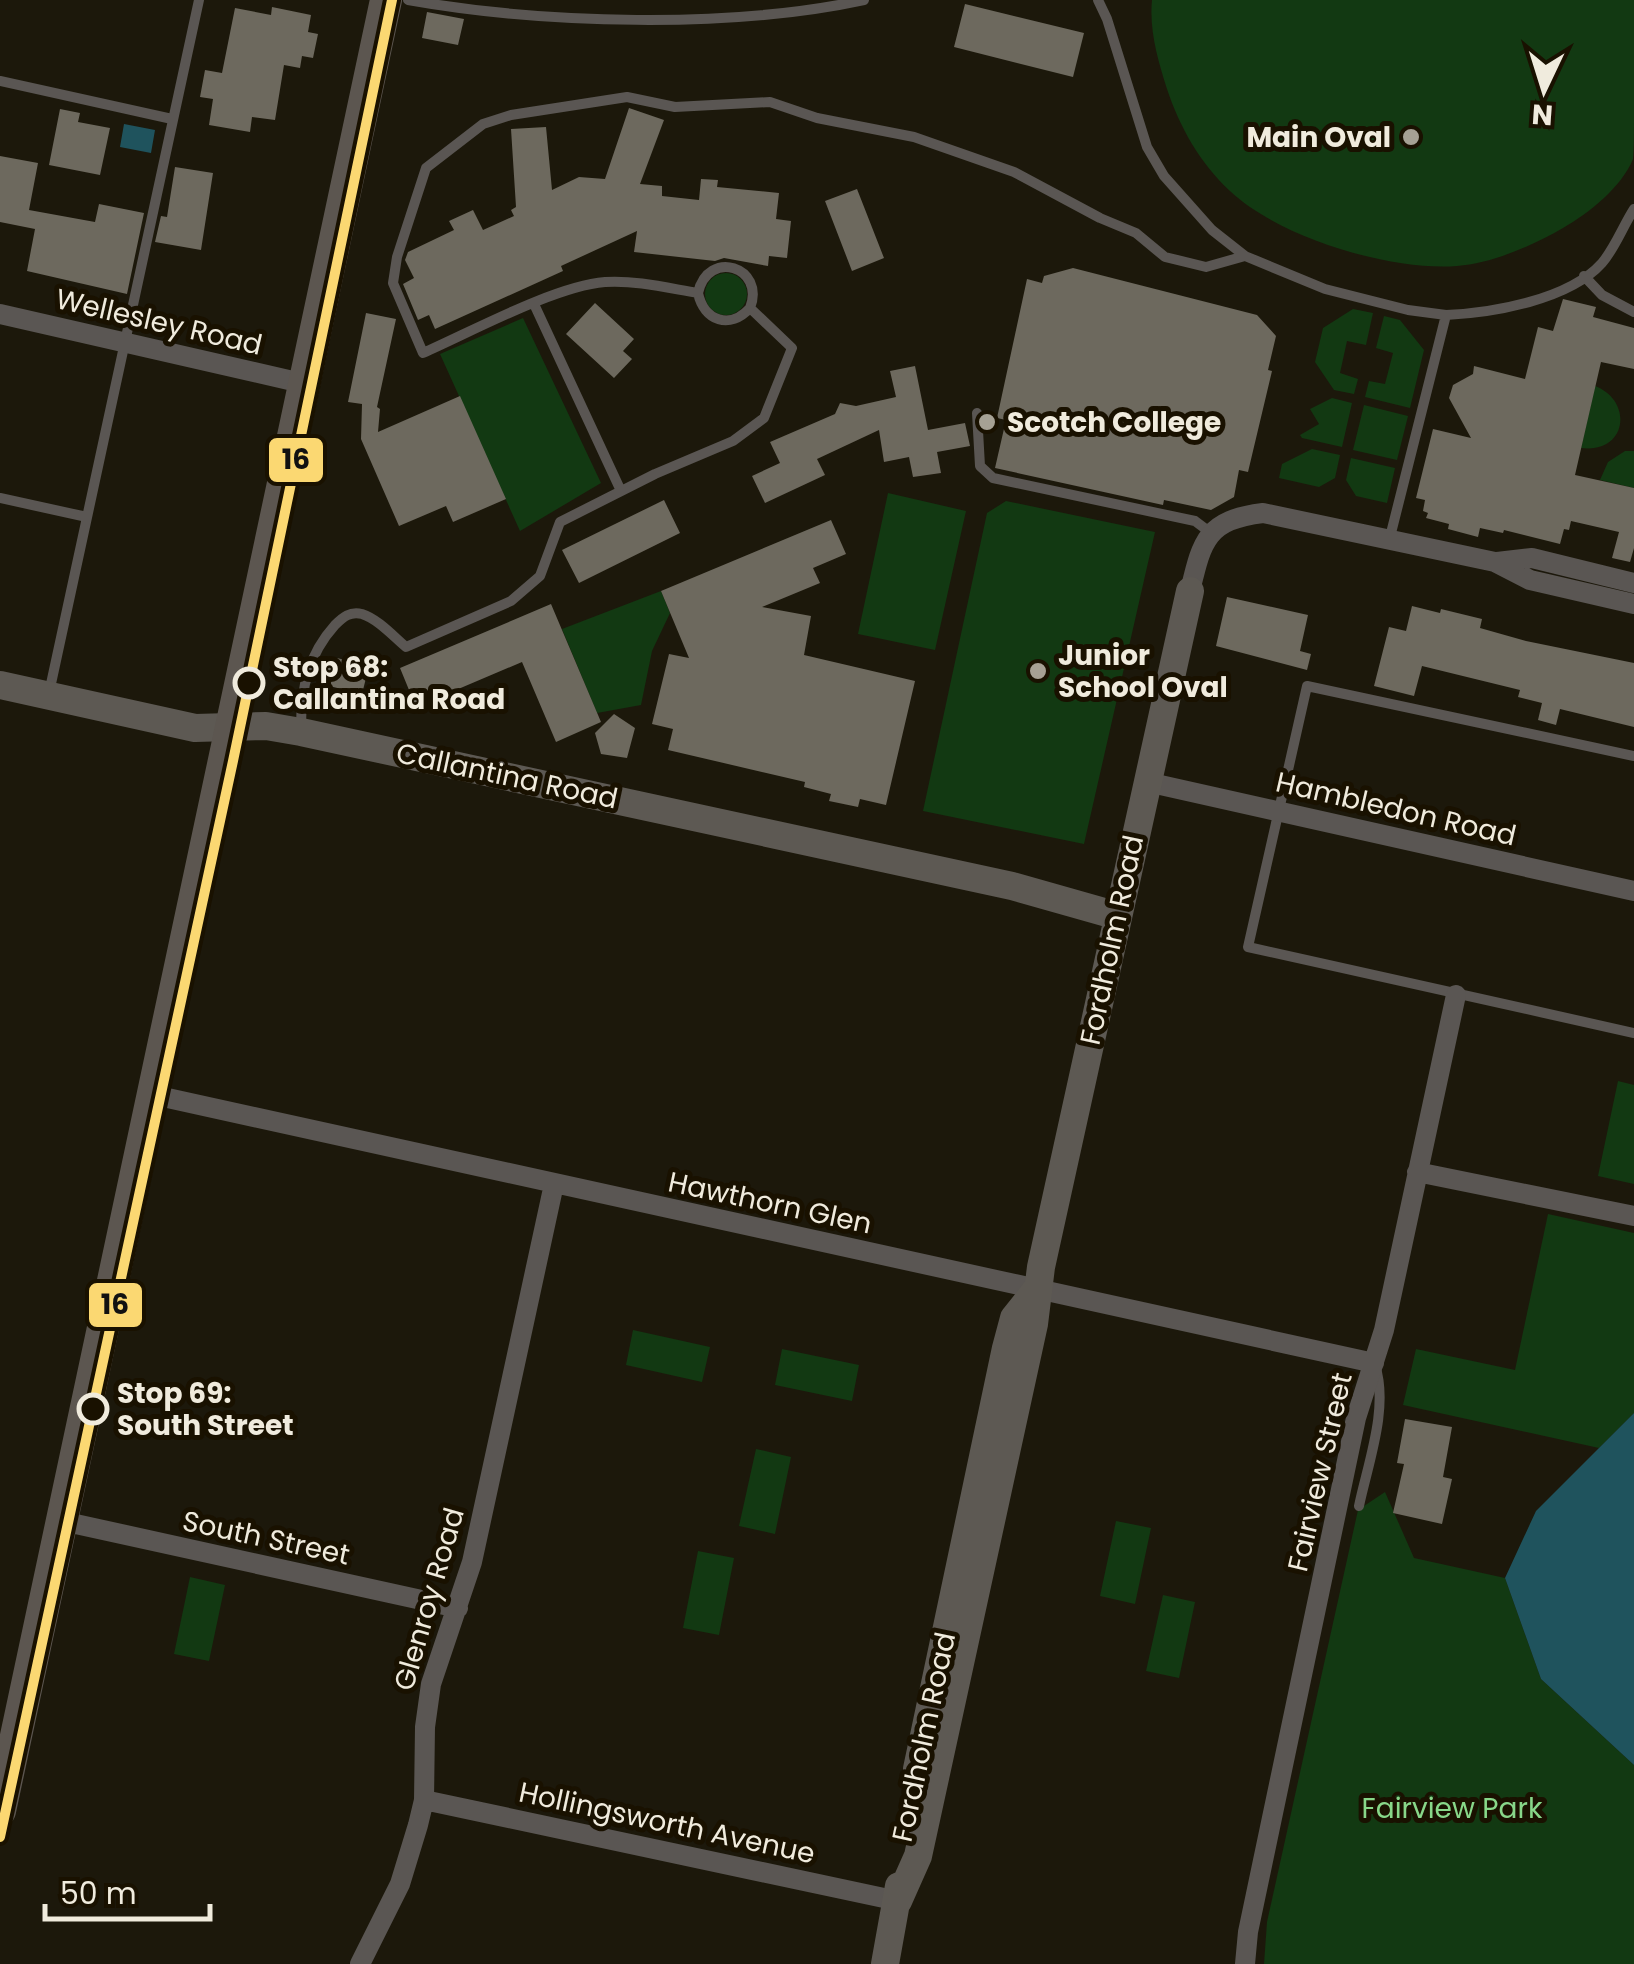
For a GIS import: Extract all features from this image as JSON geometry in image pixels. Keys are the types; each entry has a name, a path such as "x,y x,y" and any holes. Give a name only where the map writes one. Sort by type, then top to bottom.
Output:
{"main road":[{"path":"0,1811 386,0"}],"street":[{"name":"Wellesley Road","path":"0,314 306,384"},
{"path":"1190,591 1201,545 1211,533 1228,520 1263,513 1495,562 1530,580 1634,604"},
{"path":"1495,562 1532,558 1634,582"},
{"name":"Fordholm Road","path":"885,1964 898,1900 918,1856 1034,1324 1036,1289 1190,591"},
{"name":"Callantina Road","path":"0,685 194,728 266,726 301,732 1012,886 1046,885 1119,907"},
{"name":"Hambledon Road","path":"1147,782 1634,891"},
{"name":"Fairview Street","path":"1244,1964 1356,1418 1374,1363 1456,995"},
{"name":"Hawthorn Glen","path":"154,1095 1374,1363"},
{"path":"1418,1172 1634,1216"},
{"name":"Glenroy Road","path":"360,1964 400,1884 424,1800 426,1706 437,1660 472,1562 554,1184"},
{"name":"South Street","path":"62,1521 458,1608"},
{"name":"Hollingsworth Avenue","path":"424,1800 898,1900"}],"lane":[{"path":"48,696 198,0"},
{"path":"408,0 574,18 692,18 827,8 864,0"},
{"path":"1098,0 1147,147 1164,176 1212,230 1245,256 1325,289 1408,310 1446,315 1509,308 1547,295 1600,265 1634,208"},
{"path":"0,80 172,119"},
{"path":"698,293 602,282 534,304 423,353 393,283 397,257 426,168 483,124 511,115 627,98 675,108 770,102 817,118 914,136 1014,172 1100,218 1136,232 1166,258 1206,267 1245,256"},
{"path":"728,267 737,269 752,284 754,292 750,308 736,320 718,320 704,310 698,293 710,271 728,267"},
{"path":"1584,276 1602,294 1634,312"},
{"path":"534,304 621,492"},
{"path":"301,732 301,698 308,669 326,636 343,617 352,613 367,616 406,648 511,600 540,576 560,522 732,441 764,418 792,348 750,308"},
{"path":"1389,541 1446,315"},
{"path":"977,414 980,466 993,478 1195,521 1211,533"},
{"path":"0,498 87,518"},
{"path":"1634,756 1307,686 1248,947 1634,1032"},
{"path":"1359,1506 1380,1402 1380,1380 1374,1363"}],"green space":[{"name":"Main Oval","path":"1152,0 1634,0 1633,159 1612,190 1583,215 1538,241 1498,257 1457,266 1430,266 1337,248 1306,237 1251,208 1200,157 1178,117 1164,78 1153,34"},
{"path":"726,273 741,279 747,294 741,309 726,315 711,309 705,294 711,279"},
{"path":"1353,309 1373,313 1366,345 1347,341 1340,373 1358,379 1354,394 1334,390 1315,362 1323,328"},
{"path":"1384,316 1400,320 1424,350 1410,408 1365,397 1369,381 1385,384 1393,353 1376,348"},
{"path":"523,318 601,483 520,531 440,354"},
{"path":"1595,386 1616,403 1620,425 1608,443 1581,448"},
{"path":"1332,398 1352,403 1342,447 1300,435 1319,424 1310,409"},
{"path":"1364,405 1408,416 1397,460 1353,450"},
{"path":"1312,449 1340,455 1335,478 1319,487 1279,478 1282,464"},
{"path":"1625,451 1634,451 1634,488 1600,480 1608,462"},
{"path":"1351,458 1395,468 1387,503 1356,496 1346,480"},
{"path":"888,493 966,511 935,650 858,634"},
{"name":"Junior School Oval","path":"1006,501 1155,532 1084,844 923,811 987,513"},
{"path":"661,591 670,613 652,651 641,705 597,713 562,629"},
{"path":"1618,1081 1634,1085 1634,1184 1598,1176"},
{"path":"1548,1214 1634,1233 1634,1413 1599,1448 1403,1405 1416,1349 1515,1370"},
{"path":"633,1330 710,1347 702,1382 626,1365"},
{"path":"782,1349 859,1365 852,1401 775,1385"},
{"path":"756,1449 791,1457 775,1534 739,1526"},
{"name":"Fairview Park","path":"1385,1492 1414,1558 1505,1578 1541,1679 1634,1765 1634,1964 1264,1964 1267,1922 1358,1510"},
{"path":"1116,1521 1151,1528 1135,1604 1100,1596"},
{"path":"698,1551 734,1558 719,1635 683,1628"},
{"path":"190,1577 225,1585 209,1661 174,1654"},
{"path":"1163,1595 1195,1602 1179,1678 1146,1671"}],"water":[{"path":"124,124 155,130 151,153 120,147"},
{"path":"1634,1413 1634,1765 1541,1679 1505,1578 1536,1511"}],"building":[{"path":"965,4 1084,33 1073,77 954,47"},
{"path":"272,7 311,15 308,32 318,34 313,58 302,56 300,68 284,65 275,120 252,117 250,132 209,125 213,99 200,97 205,70 222,73 235,8 271,15"},
{"path":"427,12 464,19 458,45 422,38"},
{"path":"629,108 664,120 640,184 662,186 662,196 699,200 701,179 718,180 717,187 779,193 776,219 791,221 787,258 769,256 768,266 724,258 715,261 634,252 637,231 561,266 563,271 435,329 429,315 418,320 403,284 414,278 405,260 408,252 454,230 449,221 473,210 483,230 514,216 511,129 546,127 552,190 579,177 605,179"},
{"path":"60,109 80,113 78,122 110,128 100,175 49,165"},
{"path":"0,156 38,163 29,210 95,222 99,204 144,213 127,294 27,271 35,229 0,222"},
{"path":"175,167 213,173 201,250 155,242 161,216 167,217"},
{"path":"857,189 884,258 852,271 825,201"},
{"path":"1073,268 1257,315 1276,336 1268,370 1272,371 1248,472 1239,470 1234,497 1211,510 1164,500 1163,505 995,468 1006,420 997,418 1027,279 1042,283 1044,276"},
{"path":"1563,299 1596,307 1593,317 1634,328 1634,369 1601,362 1575,475 1634,488 1634,548 1630,562 1612,558 1619,532 1571,521 1560,544 1504,530 1503,533 1480,528 1478,537 1426,518 1425,500 1416,498 1433,429 1471,438 1449,398 1453,385 1473,374 1474,366 1525,379 1538,327 1553,331"},
{"path":"595,303 634,339 623,351 632,359 614,378 566,334"},
{"path":"366,313 396,319 377,407 378,432 460,396 506,499 453,522 446,506 399,526 361,439 362,404 348,402"},
{"path":"915,366 928,430 965,423 970,446 937,452 941,473 913,477 909,457 884,462 879,430 817,459 825,475 765,503 752,476 780,463 770,442 835,414 840,403 856,406 896,397 890,371"},
{"path":"664,500 680,533 579,583 562,550"},
{"path":"831,520 846,554 813,568 820,583 762,607 811,616 804,655 915,681 886,805 860,799 858,807 829,801 831,794 804,787 805,782 668,750 673,729 652,724 669,654 689,658 661,591"},
{"path":"1227,597 1308,615 1300,651 1311,654 1307,670 1216,646"},
{"path":"551,604 601,722 556,742 522,662 416,707 400,668"},
{"path":"1412,606 1482,619 1480,628 1526,641 1634,663 1634,727 1560,709 1556,725 1538,720 1542,703 1518,697 1520,690 1422,666 1414,696 1374,686 1389,627 1406,631"},
{"path":"328,659 369,666 362,694 321,684"},
{"path":"614,714 635,728 627,758 601,754 595,733"},
{"path":"1405,1419 1452,1427 1443,1477 1452,1479 1442,1524 1393,1513 1404,1464 1397,1463"}],"transit line":[{"name":"16","path":"0,1837 233,761 392,0"}],"place":[{"name":"Main Oval","path":"1411,137"},
{"name":"Scotch College","path":"987,422"},
{"name":"Junior School Oval","path":"1038,671"},
{"name":"Stop 68: Callantina Road","path":"249,683"},
{"name":"Stop 69: South Street","path":"93,1409"}]}
